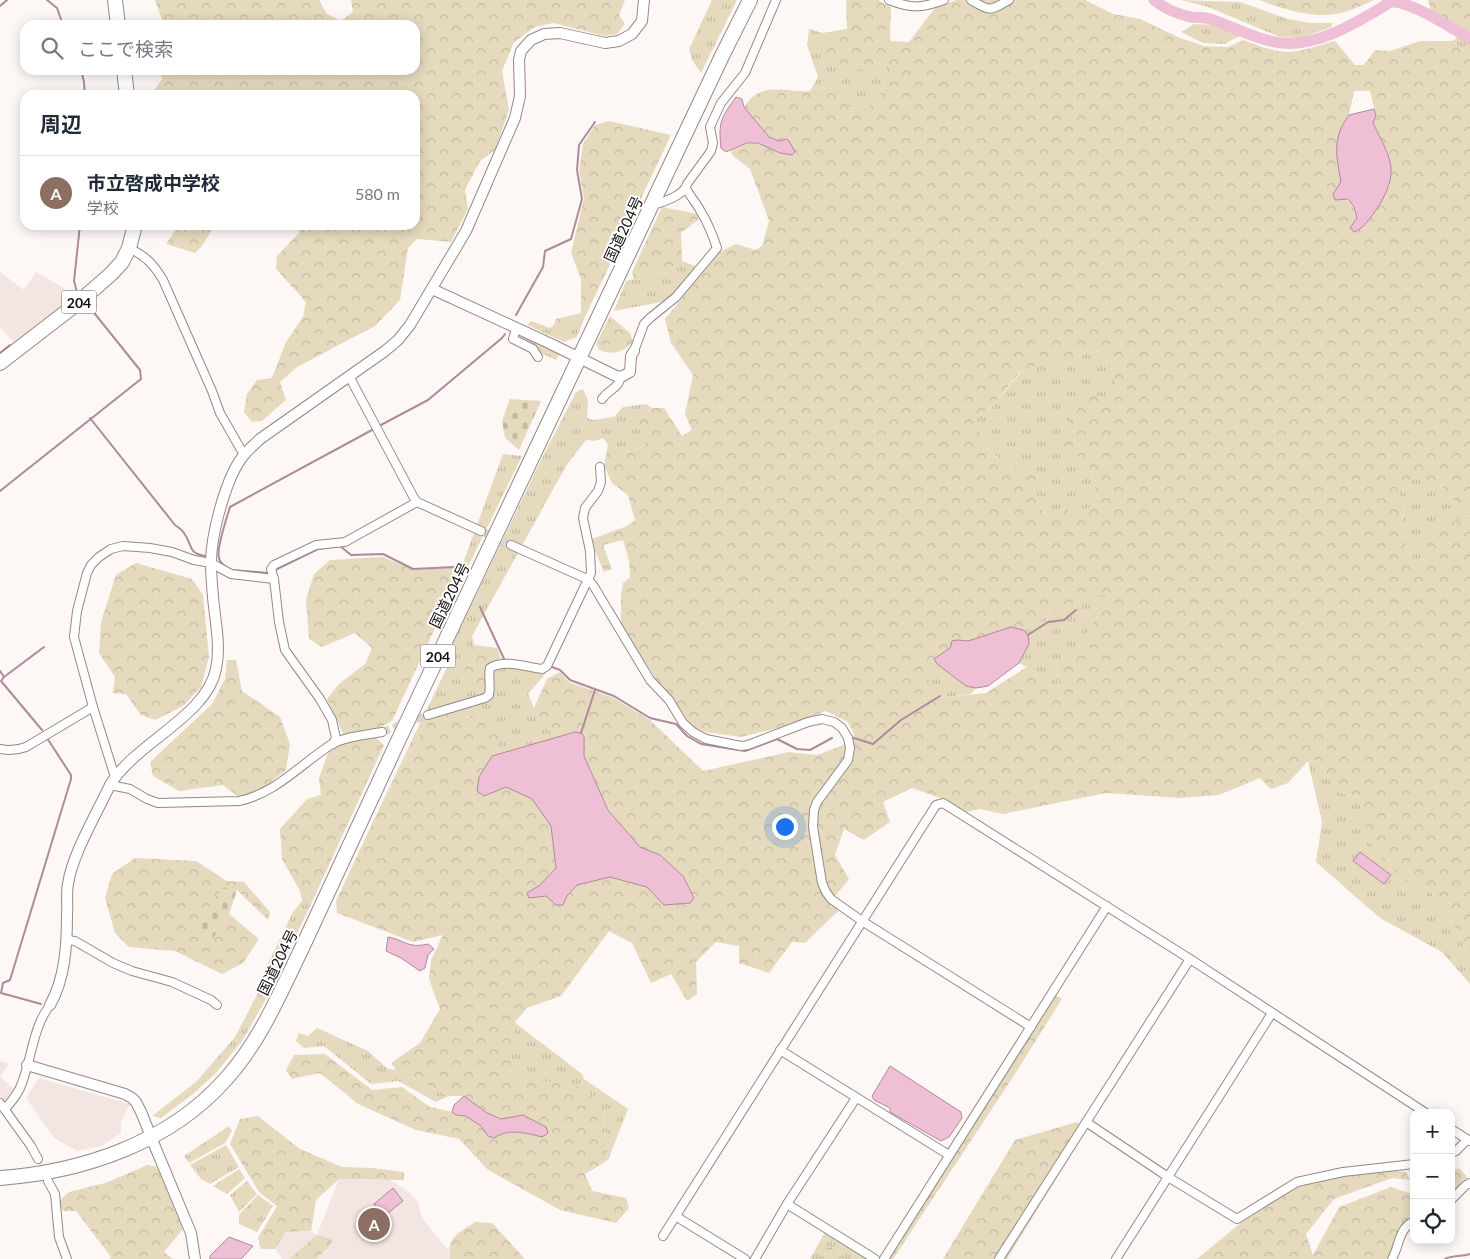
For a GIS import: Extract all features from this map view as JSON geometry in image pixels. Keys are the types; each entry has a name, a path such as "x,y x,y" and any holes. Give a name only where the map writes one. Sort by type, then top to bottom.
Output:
{"highway":[{"path":"115,0 117,20"},
{"name":"国道204号","path":"0,1178 30,1176 69,1167 108,1155 165,1130 210,1096 224,1082 250,1049 324,901 441,649 750,0"},
{"path":"125,75 126,90"},
{"name":"204","path":"0,363 99,286 122,262 129,248 134,230"}],"street":[{"path":"38,1159 31,1146 2,1106 14,1099 22,1084 40,1020 56,994 67,940 67,886 70,872 83,841 113,781 135,756 189,712 203,698 212,685 216,668 217,643 211,562 212,548 218,518 235,470 244,455 268,434 385,351 398,340 410,325 466,231 515,118 520,96 519,60 521,51 531,40 544,34 560,32 605,43 619,41 632,34 642,21 644,0"},
{"path":"652,204 660,204 682,192 711,151 713,143 710,127 721,103 745,73 776,0"},
{"path":"889,0 912,7 929,6 944,0"},
{"path":"971,0 986,9 990,9 1009,0"},
{"path":"602,399 606,393 619,385 622,377 630,372 631,356 644,324 676,297 717,248 700,210 686,188"},
{"path":"129,248 140,253 153,264 163,280 212,390 220,413 244,455"},
{"path":"432,289 616,376 622,377"},
{"path":"516,328 513,339 532,349 538,357"},
{"path":"349,376 417,502 481,531"},
{"path":"428,715 489,695 488,675 490,668 496,664 542,669 547,666 591,573 590,551 583,518 585,508 598,492 601,482 600,466"},
{"path":"333,744 336,738 332,720 320,699 285,650 279,622 273,574 274,565 316,545 345,542 417,502"},
{"path":"511,545 587,579 593,585 650,680 670,700 683,723 693,732 706,739 741,746 808,722 822,719 834,722 842,728 848,738 850,748 848,760 817,802 814,810 813,826 822,883 826,892 831,899 862,921 1031,1027"},
{"path":"273,574 232,574 211,562 194,560 172,552 123,546 111,549 91,565 77,611 74,637 113,781 158,803 240,802 260,794 333,744 347,738 382,732"},
{"path":"0,749 20,749 26,747 92,707"},
{"path":"663,1236 677,1217 712,1157 936,805 943,803 1190,959 1420,1109"},
{"path":"884,1259 1107,906"},
{"path":"67,940 75,941 113,963 132,971 172,982 217,1004"},
{"path":"999,1259 1190,959"},
{"path":"1116,1259 1272,1013"},
{"path":"780,1050 949,1155"},
{"path":"27,1065 125,1094 132,1098 142,1114 191,1233 195,1259"},
{"path":"755,1259 787,1204 856,1098"},
{"path":"1086,1122 1237,1219 1297,1182 1343,1172 1410,1164"},
{"path":"1455,1131 1469,1140 1455,1151"},
{"path":"48,1180 55,1194 59,1237 67,1259"},
{"path":"1452,1199 1470,1183"},
{"path":"787,1204 875,1259"},
{"path":"677,1217 745,1259"},
{"path":"1392,1259 1401,1233 1410,1223"}],"shaded area":[{"path":"736,97 742,99 744,107 769,137 779,141 786,139 795,152 792,155 780,153 758,143 747,143 726,152 721,148 720,126 727,110"},
{"path":"1374,109 1376,116 1373,123 1388,155 1391,173 1385,194 1378,207 1371,218 1355,232 1350,228 1357,218 1354,207 1348,199 1335,200 1333,194 1341,182 1337,155 1338,139 1340,131 1349,115"},
{"path":"0,272 24,290 36,272 69,291 73,298 14,343 0,327"},
{"path":"1011,627 1023,630 1028,635 1029,644 1019,663 988,686 976,688 966,686 937,664 934,659 950,648 952,641 968,641"},
{"path":"575,732 581,733 584,736 584,756 608,810 640,847 660,855 683,876 694,898 690,903 664,905 647,887 610,877 577,885 567,896 563,905 556,905 546,896 529,898 527,893 540,885 556,868 551,826 532,799 506,787 484,796 477,791 479,777 492,756"},
{"path":"1360,852 1391,875 1384,884 1353,861"},
{"path":"388,937 411,945 428,944 434,949 428,955 425,968 420,971 401,958 386,951"},
{"path":"0,1061 9,1064 0,1077"},
{"path":"890,1066 961,1112 962,1118 949,1137 941,1141 890,1112 890,1108 874,1100 872,1096"},
{"path":"0,1077 15,1090 9,1101 2,1103 0,1100"},
{"path":"39,1078 130,1104 121,1122 121,1133 102,1146 77,1151 54,1138 26,1098"},
{"path":"464,1096 487,1113 501,1119 523,1115 546,1127 548,1133 542,1137 518,1132 506,1133 494,1138 488,1136 481,1126 466,1116 456,1115 452,1112 454,1105"},
{"path":"339,1179 390,1180 409,1192 418,1202 422,1218 448,1250 450,1259 282,1259 275,1249 286,1232 311,1231 317,1235"},
{"path":"393,1188 403,1201 384,1216 374,1204"},
{"path":"229,1237 253,1246 241,1259 210,1259 210,1256"}],"green space":[{"path":"155,0 319,0 327,14 339,20 162,20"},
{"path":"351,0 625,0 619,15 625,24 617,34 604,36 553,23 535,27 514,42 502,71 509,110 495,150 480,161 465,190 468,209 451,242 417,239 408,248 400,300 375,326 297,367 280,382 286,400 262,421 252,422 244,412 247,394 257,380 272,378 286,342 303,317 306,302 276,269 277,256 299,233 298,230 420,230 420,90 154,90 162,79 161,75 420,75 420,20 342,20 353,12"},
{"path":"712,0 737,0 701,73 692,60 689,49"},
{"path":"846,0 878,0 891,7 890,41 909,42 935,8 956,0 1085,0 1113,14 1140,19 1180,38 1204,46 1228,47 1243,40 1271,50 1288,52 1335,41 1355,65 1364,65 1375,50 1390,51 1420,41 1453,41 1470,57 1470,503 1459,506 1443,487 1413,478 1397,488 1405,510 1399,528 1413,559 1433,560 1430,539 1461,517 1470,515 1470,960 1455,927 1428,888 1405,881 1378,855 1366,835 1366,816 1356,796 1341,793 1316,760 1308,761 1288,783 1271,789 1260,778 1219,795 1180,798 1106,793 1003,814 980,809 962,813 940,798 912,788 883,802 890,822 864,840 844,829 835,855 849,879 831,901 838,911 805,943 792,942 769,973 739,963 739,946 716,942 696,962 697,994 687,1001 671,974 651,983 632,943 609,931 561,996 527,1008 515,1022 510,1076 584,1087 603,1108 608,1160 585,1174 592,1191 626,1198 629,1208 616,1223 560,1210 488,1170 459,1139 416,1130 358,1104 320,1073 292,1079 286,1070 294,1055 325,1054 372,1090 402,1087 430,1107 466,1116 481,1126 500,1134 519,1132 542,1137 523,1115 501,1119 487,1113 464,1096 449,1096 396,1070 391,1063 420,1043 440,1009 429,979 431,960 443,935 413,942 337,913 336,901 379,809 427,721 455,711 472,719 496,717 499,740 479,777 484,796 506,787 532,799 551,826 556,868 540,885 527,893 529,897 546,896 563,905 567,896 577,885 610,877 647,887 664,905 660,855 640,848 608,809 584,756 584,735 581,733 549,731 534,708 547,679 560,672 569,682 614,698 650,720 703,771 789,752 817,755 851,742 854,734 848,722 826,711 783,727 741,737 706,732 691,726 672,697 658,682 621,625 623,583 630,577 629,561 623,540 603,545 612,569 604,572 592,539 627,526 635,520 628,495 612,483 604,465 608,445 632,452 646,444 638,422 652,408 664,408 682,436 692,430 685,414 693,375 671,343 665,319 720,252 736,244 755,250 762,246 769,221 750,169 732,155 731,151 751,143 756,143 780,153 789,141 786,139 779,141 769,137 744,107 758,93 766,91 809,91 828,86 848,107 865,109 879,99 891,68 883,62 864,70 831,66 824,54 822,33 847,29","holes":["1354,91 1370,91 1376,116 1373,123 1388,154 1390,185 1370,218 1357,218 1349,202 1333,194 1341,182 1342,125 1349,115","1092,347 1107,360 1120,393 1109,400 1087,391 1077,395 1068,417 1072,430 1060,442 1089,466 1098,498 1080,519 1065,508 1053,518 1044,514 1033,496 1038,475 1017,469 990,452 974,420 992,407 1019,373 1050,359 1070,364","1100,595 1108,595 1111,606 1098,614 1079,647 1056,662 1059,685 1052,687 1027,667 986,693 938,698 927,677 934,659 958,640 968,641 1011,627 1023,630 1059,609"]},
{"path":"1181,0 1240,2 1288,19 1311,23 1333,23 1331,27 1301,38 1280,37 1208,7"},
{"path":"1259,0 1374,0 1345,12 1323,15 1301,13"},
{"path":"1428,0 1470,0 1470,34 1431,10"},
{"path":"1194,24 1215,25 1240,36 1224,44 1203,43 1181,32"},
{"path":"809,29 822,33 824,54 864,70 883,62 891,68 879,99 865,109 848,107 828,86 810,91 818,77 807,45"},
{"path":"1465,30 1470,34 1470,57 1453,41"},
{"path":"609,121 671,135 585,317 554,325 556,319 581,313 581,279 571,253 584,198 579,171 583,144 595,125"},
{"path":"662,207 698,214 698,220 681,233 682,261 668,273 652,272 642,280 634,279 632,272"},
{"path":"176,230 212,230 195,253 166,244"},
{"path":"682,261 698,267 666,301 614,311 626,281 642,280 652,272 668,273"},
{"path":"610,316 630,333 633,342 625,349 617,352 599,350 596,344"},
{"path":"585,317 577,337 564,342 527,325 531,321 550,328 554,325"},
{"path":"519,334 560,354 556,360 540,353"},
{"path":"1092,347 1107,360 1120,393 1109,400 1087,391 1069,417 1089,466 1098,498 1080,519 1053,518 1044,514 1033,496 1038,475 1017,469 990,452 974,420 992,407 1020,373 1050,358 1070,364"},
{"path":"583,389 588,400 587,418 593,420 614,417 623,407 646,404 652,408 638,422 646,444 632,452 608,445 603,438 595,441 586,440 566,466 472,636 474,645 462,656 474,689 485,682 493,684 493,673 499,666 546,673 528,694 534,708 549,731 575,732 492,756 499,740 495,717 472,719 455,711 427,721 379,809 453,655 451,647 544,454 576,392"},
{"path":"510,399 541,401 519,450 505,438 502,421"},
{"path":"503,454 522,456 462,579 457,581 449,568 463,563"},
{"path":"1413,478 1443,487 1459,506 1470,503 1470,515 1461,517 1433,560 1413,559 1399,528 1405,510 1397,488"},
{"path":"383,557 414,570 449,568 457,581 392,721 379,728 376,738 384,745 312,902 300,891 282,859 280,829 307,799 321,795 319,778 329,750 346,740 327,699 339,684 365,664 372,648 355,633 322,647 309,639 306,600 314,574 330,560"},
{"path":"136,563 192,579 203,595 209,657 201,687 183,706 155,720 141,715 126,694 113,693 115,677 99,653 101,622 116,575"},
{"path":"1100,594 1108,595 1111,606 1098,614 1079,647 1056,662 1059,685 1052,687 1019,663 1028,643 1023,630 1059,609"},
{"path":"474,645 497,648 501,659 491,665 485,682 474,690 468,685 462,656"},
{"path":"934,659 937,664 966,686 976,688 971,694 938,698 926,677"},
{"path":"227,660 236,660 242,691 280,717 290,744 286,770 258,792 240,798 223,785 179,791 153,776 150,762 212,704 225,679"},
{"path":"1316,760 1341,793 1356,796 1366,816 1366,836 1405,881 1428,888 1455,927 1470,960 1470,984 1442,952 1380,918 1316,862 1322,822 1308,761","holes":["1360,852 1391,875 1384,884 1353,861"]},
{"path":"135,858 196,861 227,881 244,882 270,912 268,920 237,890 223,887 212,940 229,914 259,939 243,963 222,974 175,951 129,947 115,933 105,898 112,874"},
{"path":"223,887 237,890 229,914 212,940 198,925"},
{"path":"300,891 312,902 265,1001 242,1041 216,1073 193,1094 161,1118 152,1116 196,1082 235,1037 258,993 257,986 293,912 302,901"},
{"path":"1056,995 1062,999 1013,1077 893,1259 887,1259"},
{"path":"514,1022 582,1074 584,1079 628,1109 608,1160 603,1108 510,1076"},
{"path":"317,1028 368,1051 388,1069 396,1070 449,1096 436,1102 398,1081 371,1084 324,1046 304,1048 296,1041 299,1033 308,1036"},
{"path":"258,1116 300,1149 342,1167 404,1172 404,1180 339,1179 316,1200 311,1231 286,1232 275,1249 261,1249 258,1238 277,1206 259,1192 230,1144 240,1119"},
{"path":"1077,1122 1085,1132 1007,1259 943,1259 1015,1140"},
{"path":"229,1126 232,1131 225,1143 189,1163 184,1156"},
{"path":"226,1145 239,1167 210,1184 201,1179 190,1165"},
{"path":"148,1165 157,1167 183,1229 164,1252 173,1259 109,1259 111,1257 76,1211 63,1211 59,1201 69,1192 105,1183"},
{"path":"1459,1168 1468,1178 1455,1190 1455,1170"},
{"path":"239,1169 245,1178 227,1194 213,1186"},
{"path":"1380,1169 1406,1172 1410,1180 1392,1178 1334,1199 1306,1234 1313,1255 1339,1207 1391,1187 1410,1193 1410,1216 1399,1231 1391,1253 1386,1259 1197,1259 1243,1221 1295,1188 1333,1176"},
{"path":"247,1181 257,1194 239,1212 230,1195"},
{"path":"258,1195 273,1206 257,1232 239,1224 239,1215"},
{"path":"475,1222 492,1223 525,1259 450,1259 450,1245 455,1236"},
{"path":"825,1232 870,1259 845,1259 830,1247 818,1259 810,1259"},
{"path":"317,1235 331,1239 332,1243 316,1259 289,1259"},
{"path":"831,1247 845,1259 818,1259 823,1248"}],"waterway":[{"path":"0,6 7,0"},
{"path":"47,0 57,8 61,20"},
{"path":"1154,0 1167,9 1181,14 1210,19 1255,36 1282,43 1311,41 1325,37 1353,24 1391,2 1420,10 1470,39"},
{"path":"82,75 85,90"},
{"path":"516,315 543,267 545,251 571,239 582,199 577,170 579,145 595,122"},
{"path":"77,292 74,281 79,230"},
{"path":"0,491 141,379 140,370 87,304"},
{"path":"379,426 428,400 505,334"},
{"path":"0,353 10,345"},
{"path":"90,418 175,525 187,537 193,551 205,556"},
{"path":"227,568 220,561 218,554 230,507 372,430"},
{"path":"275,570 318,549 340,546 351,555 383,554 413,569 455,567 460,571"},
{"path":"231,570 271,572"},
{"path":"480,607 505,661 507,661"},
{"path":"1028,635 1048,622 1064,620 1076,610"},
{"path":"42,730 1,681 44,647"},
{"path":"552,667 560,670 570,680 614,696 650,718 676,724 687,736 701,744 745,751 777,739 797,749 810,750 832,738"},
{"path":"0,671 4,677"},
{"path":"581,733 595,690"},
{"path":"854,738 873,744 901,720 940,696"},
{"path":"41,1004 1,993 3,983 10,980 71,779 71,775 47,738"},
{"path":"1445,1259 1470,1254"}],"tunnel":[{"path":"481,531 511,545"},
{"path":"382,732 428,715"}],"place":[{"name":"市立啓成中学校","path":"374,1224"}]}
